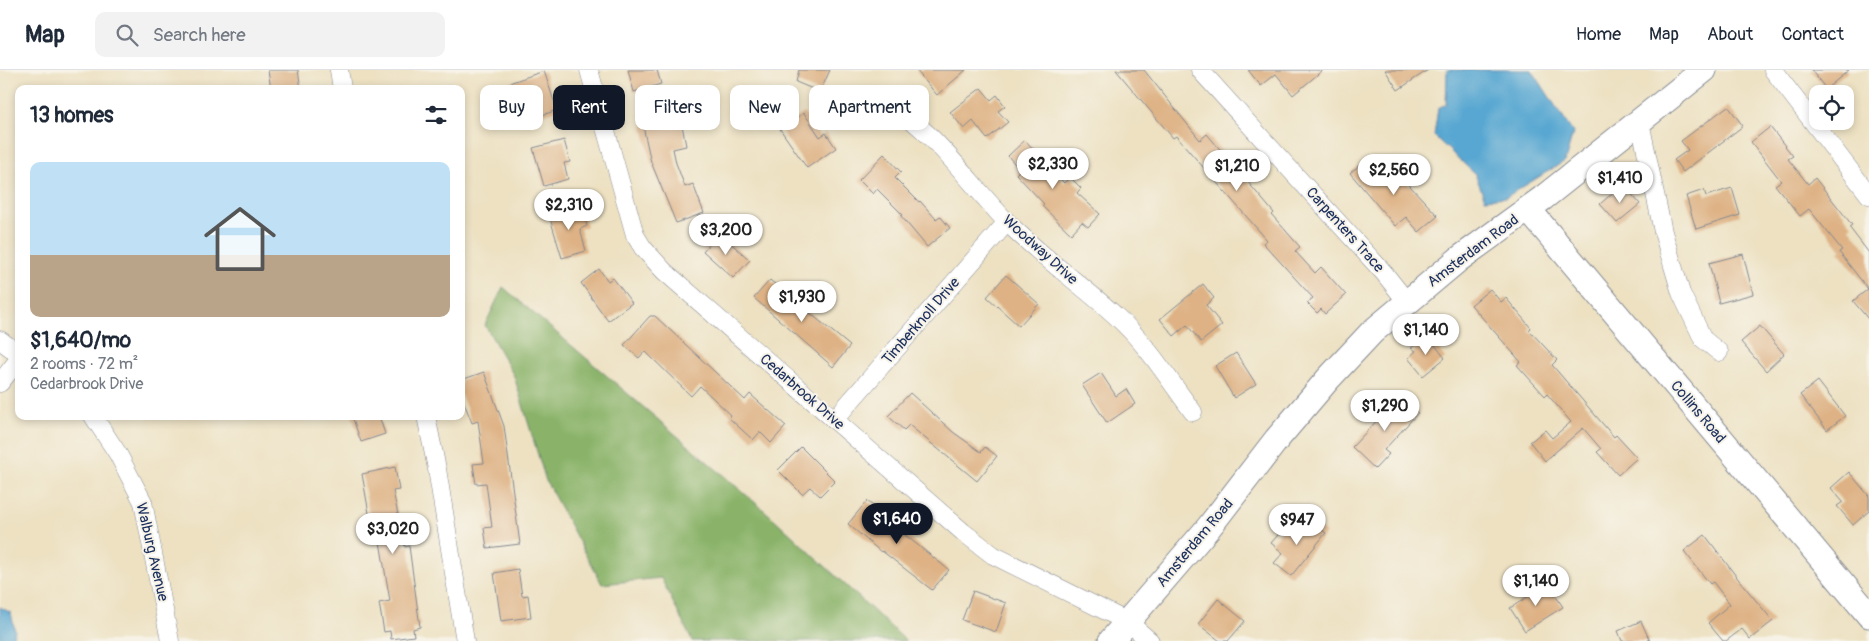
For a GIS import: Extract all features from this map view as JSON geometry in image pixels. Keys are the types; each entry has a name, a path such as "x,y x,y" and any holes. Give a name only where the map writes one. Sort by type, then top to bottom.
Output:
{"main road":[{"name":"Amsterdam Road","path":"1111,641 1209,527 1328,379 1372,332 1459,259 1528,209 1704,70"},
{"name":"Collins Road","path":"1528,209 1869,615"}],"street":[{"path":"339,70 341,85"},
{"name":"Cedarbrook Drive","path":"589,70 635,235 643,248 664,272 963,532 993,555 1128,622 1150,641"},
{"name":"Carpenters Trace","path":"1200,70 1378,266 1407,302"},
{"path":"1773,70 1869,195"},
{"path":"1640,122 1663,232 1681,293 1703,339 1719,352"},
{"name":"Woodway Drive","path":"923,130 1007,222 1118,318 1136,338 1193,412"},
{"name":"Timberknoll Drive","path":"834,420 1007,222"},
{"path":"0,340 15,351"},
{"path":"0,383 15,364"},
{"name":"Walburg Avenue","path":"96,420 118,454 143,502 170,641"},
{"path":"427,420 465,641"}],"green space":[{"path":"503,287 772,517 906,641 692,641 661,578 602,584 546,481 514,376 485,325"}],"water":[{"path":"1447,70 1532,70 1573,133 1565,161 1506,197 1485,199 1475,174 1434,136 1438,108 1446,104"},
{"path":"0,607 11,613 15,631 11,641 0,641"}],"building":[{"path":"268,70 298,70 300,85 270,85"},
{"path":"628,70 657,70 661,84 635,85 634,92"},
{"path":"799,70 830,70 823,85 809,85 809,87 796,82"},
{"path":"916,70 966,70 937,95"},
{"path":"1116,70 1144,70 1200,140 1207,134 1274,213 1272,215 1300,247 1295,251 1315,273 1321,267 1346,295 1325,314 1321,309 1317,313 1307,303 1313,298 1263,243 1267,240 1176,136 1173,138"},
{"path":"1248,70 1323,70 1293,95 1276,74 1261,86"},
{"path":"1385,70 1428,70 1398,90"},
{"path":"1811,70 1849,70 1831,85 1823,85"},
{"path":"544,71 553,98 553,111 543,115 543,85 510,85 509,83"},
{"path":"981,88 991,100 997,95 1005,106 998,111 1008,122 987,139 973,121 964,129 950,112"},
{"path":"1728,106 1743,126 1683,172 1674,160 1688,150 1681,141"},
{"path":"804,113 809,120 809,130 815,130 820,137 826,133 836,148 807,168 781,130 799,130 799,116"},
{"path":"1770,127 1793,156 1788,159 1808,184 1815,178 1852,225 1849,227 1869,253 1869,320 1853,301 1868,289 1839,252 1842,250 1809,209 1800,216 1775,185 1781,181 1751,142"},
{"path":"644,130 683,130 686,146 673,149 676,163 685,187 693,184 704,213 676,223 651,162"},
{"path":"564,140 570,162 564,163 568,179 544,186 533,148"},
{"path":"1025,140 1064,183 1070,177 1081,188 1077,193 1100,214 1088,227 1082,222 1071,234 1042,206 1044,204 1016,174 1020,170 1008,156"},
{"path":"884,154 901,172 895,178 936,219 940,216 950,228 927,247 901,216 903,215 877,189 873,194 859,180"},
{"path":"1366,160 1374,170 1380,165 1390,176 1396,171 1438,216 1419,232 1406,217 1395,226 1350,173"},
{"path":"1623,184 1640,204 1617,223 1600,204"},
{"path":"1732,188 1740,215 1696,229 1686,196 1704,190 1706,196"},
{"path":"581,205 587,226 580,229 586,251 562,258 549,215"},
{"path":"719,233 750,260 733,278 703,251"},
{"path":"1743,254 1753,294 1719,303 1709,263"},
{"path":"599,269 608,281 613,278 632,303 608,321 581,283"},
{"path":"1006,275 1039,304 1019,326 987,297"},
{"path":"770,280 850,346 833,367 754,298"},
{"path":"1203,284 1214,298 1206,305 1222,325 1201,342 1187,325 1174,336 1160,319"},
{"path":"1490,289 1501,302 1506,298 1531,328 1529,330 1557,360 1552,365 1614,437 1616,435 1637,458 1618,475 1597,452 1601,449 1583,428 1545,461 1530,442 1545,430 1552,438 1571,422 1547,394 1545,396 1517,365 1521,362 1471,305"},
{"path":"650,316 655,316 745,400 750,394 786,426 771,443 760,432 753,440 729,418 731,415 700,386 691,396 645,351 639,358 624,345"},
{"path":"1760,326 1784,354 1766,371 1741,342"},
{"path":"1427,335 1445,358 1423,376 1408,358 1416,351 1411,348"},
{"path":"1236,353 1256,384 1234,398 1215,366"},
{"path":"484,372 504,426 520,544 487,548 484,528 492,527 486,483 476,484 473,464 484,463 478,421 472,423 465,405 465,379"},
{"path":"1101,373 1116,396 1126,389 1135,404 1107,423 1082,385"},
{"path":"1818,381 1845,416 1827,430 1800,395"},
{"path":"910,393 953,432 981,452 985,447 997,456 977,481 909,425 904,430 888,416"},
{"path":"1400,396 1418,413 1384,450 1389,454 1375,469 1352,447"},
{"path":"353,420 380,420 385,434 361,442"},
{"path":"801,447 835,481 820,496 810,487 802,494 778,470"},
{"path":"395,467 399,490 393,491 405,547 409,546 420,627 413,629 414,636 391,639 390,631 384,632 379,603 390,601 376,518 370,519 362,474"},
{"path":"1849,472 1869,496 1869,511 1853,525 1837,506 1843,502 1831,488"},
{"path":"867,501 901,529 900,531 949,570 932,590 881,552 848,524"},
{"path":"1309,520 1326,533 1291,576 1274,563 1283,553 1271,543 1284,528 1296,537"},
{"path":"1705,535 1773,621 1750,639 1742,629 1726,641 1723,641 1708,623 1730,604 1713,582 1710,584 1684,551"},
{"path":"518,569 522,596 528,595 531,617 501,621 494,573"},
{"path":"1548,584 1563,607 1525,631 1510,608"},
{"path":"973,591 1006,603 996,632 962,620"},
{"path":"1218,599 1245,621 1228,641 1220,641 1198,624"},
{"path":"1641,621 1650,641 1622,641 1618,631"}]}
